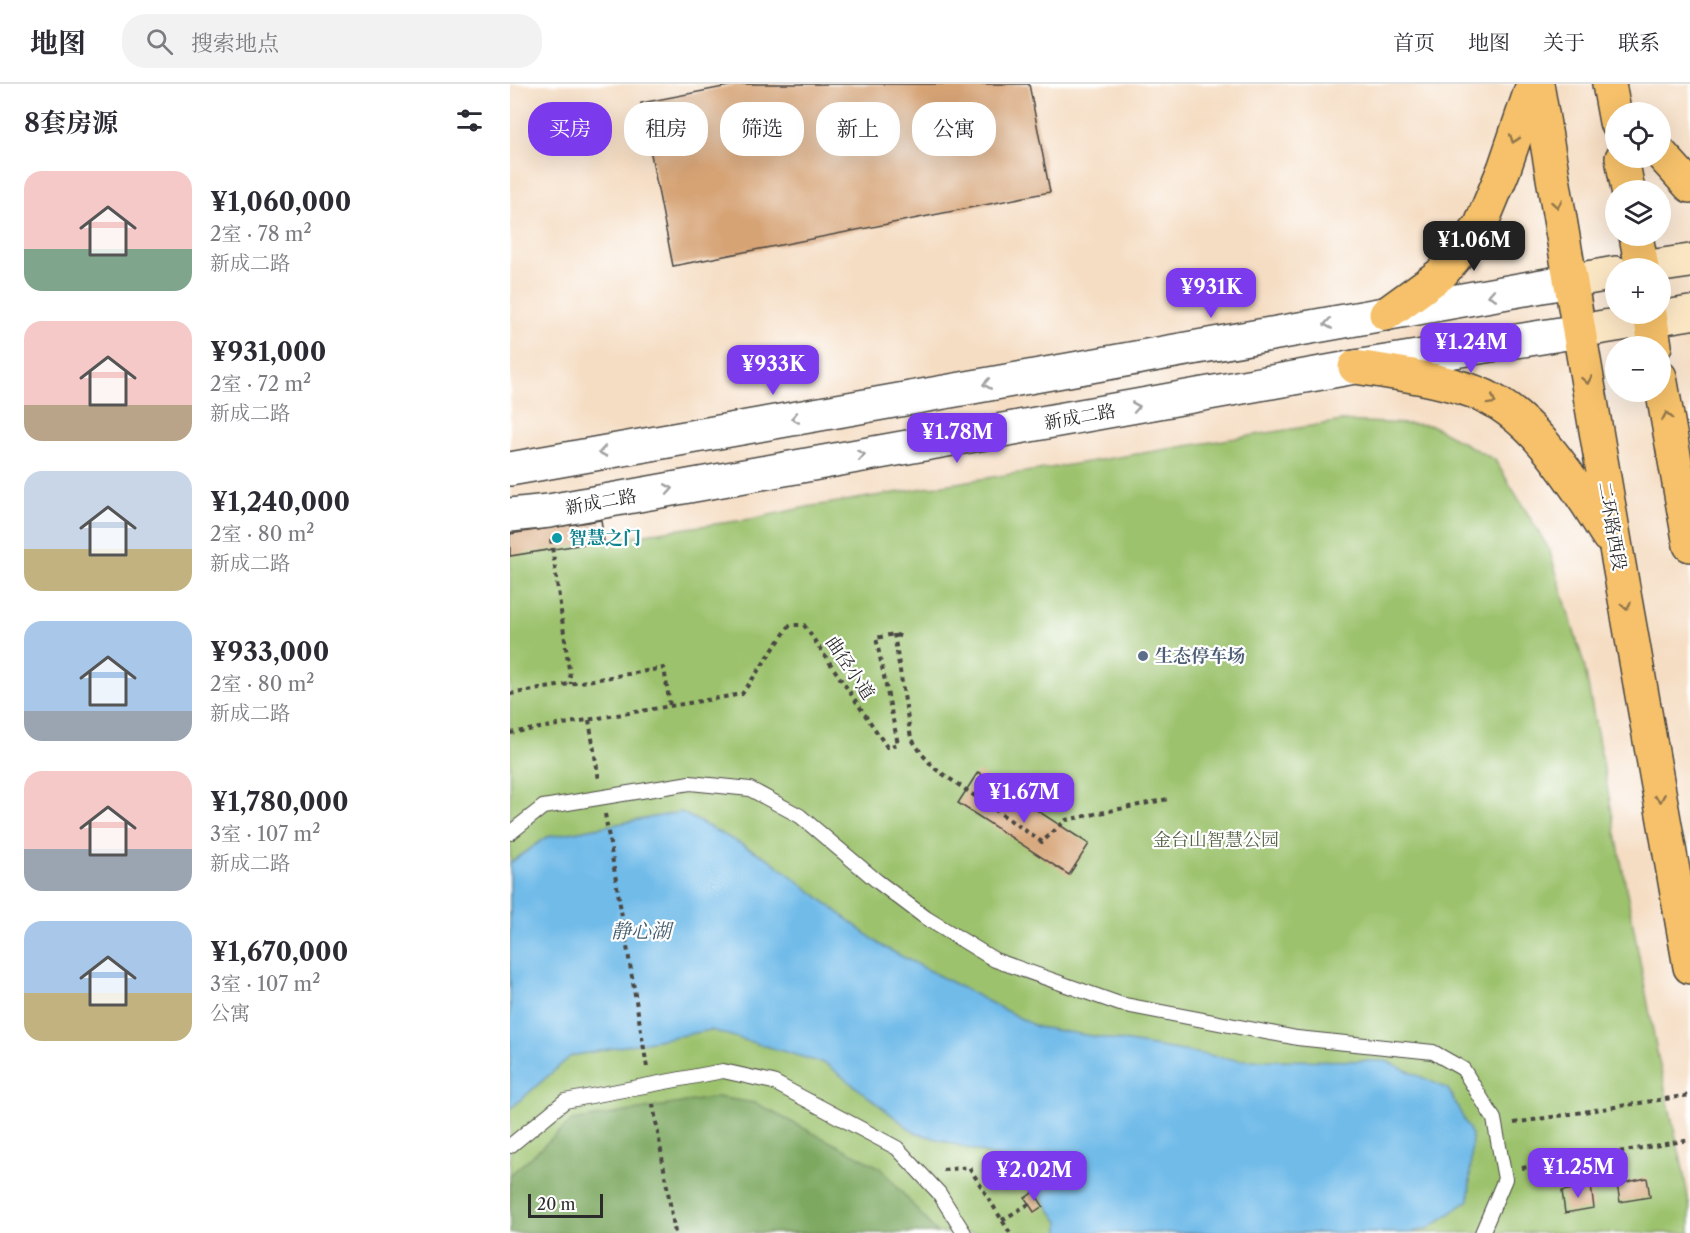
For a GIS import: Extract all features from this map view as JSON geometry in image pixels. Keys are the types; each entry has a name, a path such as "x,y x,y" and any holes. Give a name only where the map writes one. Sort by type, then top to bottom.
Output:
{"main road":[{"name":"二环路西段","path":"1535,84 1690,967"},
{"path":"1386,314 1441,274 1480,227 1535,84"},
{"path":"1609,84 1612,102"},
{"path":"1615,84 1627,102"},
{"path":"1671,165 1690,186"},
{"path":"1671,264 1690,261"},
{"path":"1570,281 1605,275"},
{"path":"1579,331 1652,326 1690,313"},
{"path":"1355,367 1419,377 1474,391 1513,413 1561,463 1616,548"},
{"path":"1666,402 1686,482 1690,545"}],"street":[{"path":"510,469 1570,281"},
{"name":"新成二路","path":"510,515 549,511 1355,367 1579,331"}],"lane":[{"path":"510,833 543,807 690,783 750,789 800,816 877,881 926,918 995,960 1120,1004 1297,1038 1433,1052 1463,1069 1496,1126 1505,1179 1482,1233"},
{"path":"510,1146 565,1101 723,1071 773,1082 897,1148 939,1193 964,1233"}],"path":[{"path":"552,555 571,684"},
{"name":"曲径小道","path":"670,706 742,694 790,625 804,625 887,747 898,744 876,638 894,634"},
{"path":"902,637 894,634 911,738 921,754 934,768 1042,842 1066,820 1168,799"},
{"path":"510,694 664,668 670,706 510,733"},
{"path":"589,720 644,1051"},
{"path":"650,1084 675,1233"},
{"path":"1496,1126 1690,1095"},
{"path":"1503,1171 1690,1140"},
{"path":"921,1173 969,1167 1010,1233"},
{"path":"1002,1220 1029,1204"}],"green space":[{"name":"金台山智慧公园","path":"1342,421 1431,425 1495,460 1549,549 1584,664 1658,1057 1683,1169 1690,1209 1690,1233 510,1233 510,553 751,519 807,507"},
{"path":"717,1097 755,1103 881,1168 937,1233 510,1233 510,1175 572,1121"}],"water":[{"name":"静心湖","path":"681,812 769,859 882,946 1037,1027 1238,1060 1386,1061 1448,1089 1472,1135 1469,1200 1429,1228 1410,1233 1059,1233 1059,1222 1017,1163 914,1132 826,1064 711,1030 571,1056 510,1109 510,863 547,837"}],"building":[{"path":"739,84 1029,84 1050,192 673,266 651,156 708,156 708,102 646,102"},
{"name":"智慧之门","path":"601,520 604,541 510,556 510,534"},
{"path":"978,772 1089,844 1069,875 958,803"},
{"path":"1647,1178 1650,1197 1620,1202 1617,1184"},
{"path":"1591,1186 1594,1208 1565,1213 1562,1191"},
{"path":"1034,1192 1043,1206 1034,1212 1025,1198"}],"place":[{"name":"智慧之门","path":"557,538"},
{"name":"生态停车场","path":"1143,656"}]}
